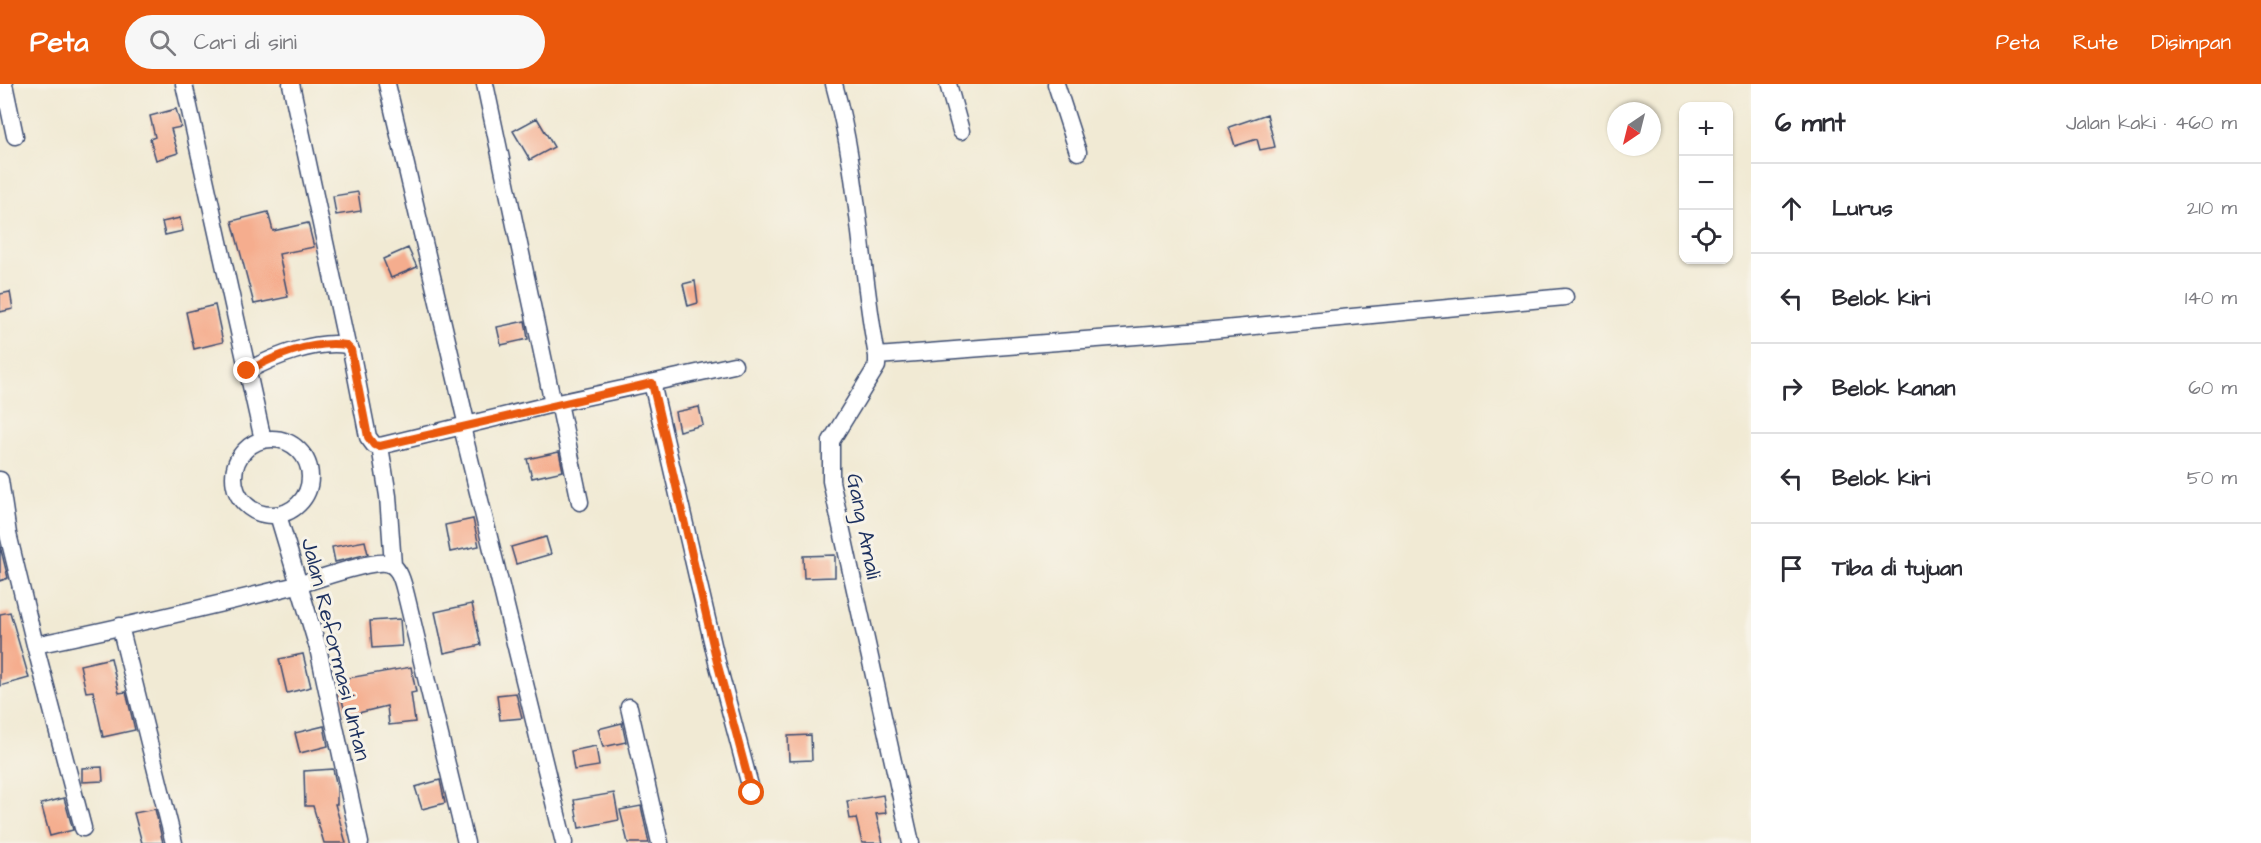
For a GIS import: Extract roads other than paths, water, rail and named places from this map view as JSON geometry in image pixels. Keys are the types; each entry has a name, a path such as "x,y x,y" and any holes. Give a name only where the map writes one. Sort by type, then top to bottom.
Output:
{"street":[{"path":"4,84 15,136"},
{"path":"184,84 263,440 278,440 292,445 303,456 309,470 309,485 303,499 292,509 278,514"},
{"path":"291,84 346,345 351,350 368,437 374,445 380,446 734,365"},
{"path":"387,84 464,426 564,843"},
{"path":"485,84 580,502"},
{"name":"Gang Amali","path":"834,84 846,125 854,172 877,366 831,441 831,481 911,843"},
{"path":"948,84 961,131"},
{"path":"1056,84 1078,152"},
{"path":"877,356 1202,331 1565,297"},
{"path":"247,371 268,360 292,352 336,343 346,345"},
{"path":"652,383 714,651 752,793"},
{"name":"Jalan Reformasi Untan","path":"263,440 250,446 240,456 234,470 235,484 240,498 250,508 264,514 278,514 301,584 318,648 360,843"},
{"path":"380,446 388,496 393,565 398,572 406,596 466,843"},
{"path":"0,480 4,536 84,828"},
{"path":"35,645 385,563 393,565"},
{"path":"120,626 174,843"},
{"path":"629,707 660,843"}]}
